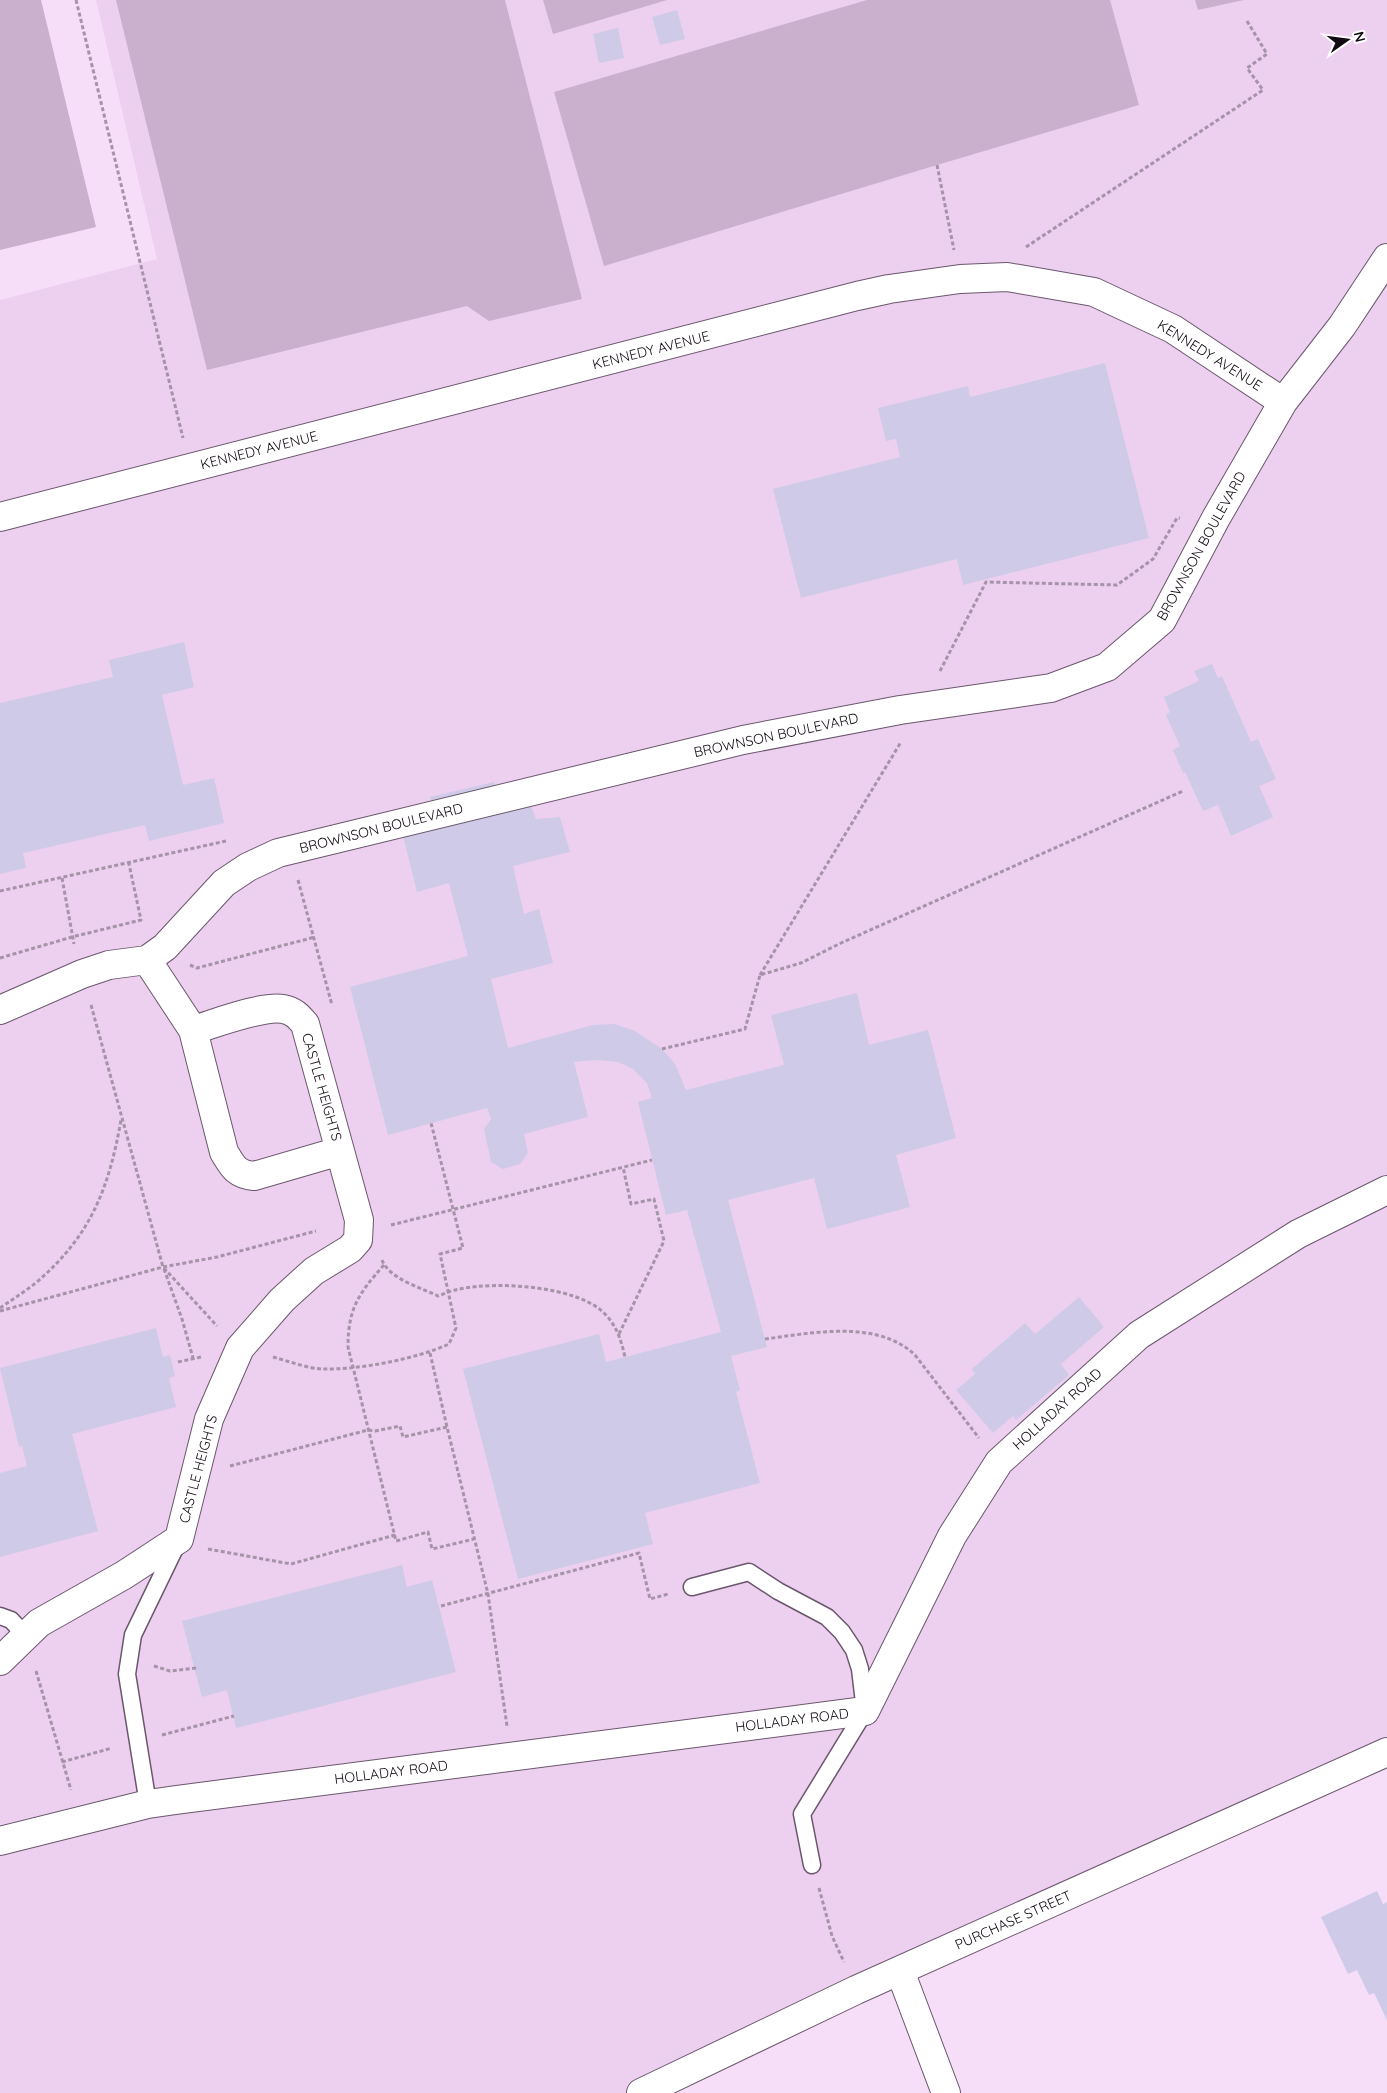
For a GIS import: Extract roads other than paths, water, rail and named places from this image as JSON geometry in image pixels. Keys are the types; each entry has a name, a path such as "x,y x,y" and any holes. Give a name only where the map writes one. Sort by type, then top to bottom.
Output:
{"street":[{"name":"BROWNSON BOULEVARD","path":"156,954 224,883 248,867 278,853 743,740 900,710 1051,688 1107,667 1162,620 1216,518 1283,402 1342,326 1387,258"},
{"name":"KENNEDY AVENUE","path":"0,517 857,296 890,289 960,279 1007,277 1094,292 1173,329 1283,402"},
{"path":"0,1010 82,974 108,965 156,954"},
{"name":"CASTLE HEIGHTS","path":"156,954 193,1030 224,1152 232,1165 241,1174 254,1176 340,1151"},
{"name":"CASTLE HEIGHTS","path":"0,1661 25,1635 39,1624 124,1575 179,1539 209,1419 240,1348 282,1300 314,1271 350,1249 358,1240 358,1220 305,1024 297,1014 284,1009 269,1008 193,1030"},
{"name":"HOLLADAY ROAD","path":"0,1841 148,1804 865,1711 952,1536 998,1462 1139,1336 1298,1234 1387,1190"},
{"name":"PURCHASE STREET","path":"641,2093 856,1990 1387,1752"},
{"path":"900,1970 946,2093"}],"lane":[{"path":"148,1804 126,1674 133,1635 179,1539"},
{"path":"692,1588 749,1572 827,1617 842,1632 854,1650 860,1669 865,1711 802,1814 812,1865"},
{"path":"0,1616 11,1620 25,1635"}]}
